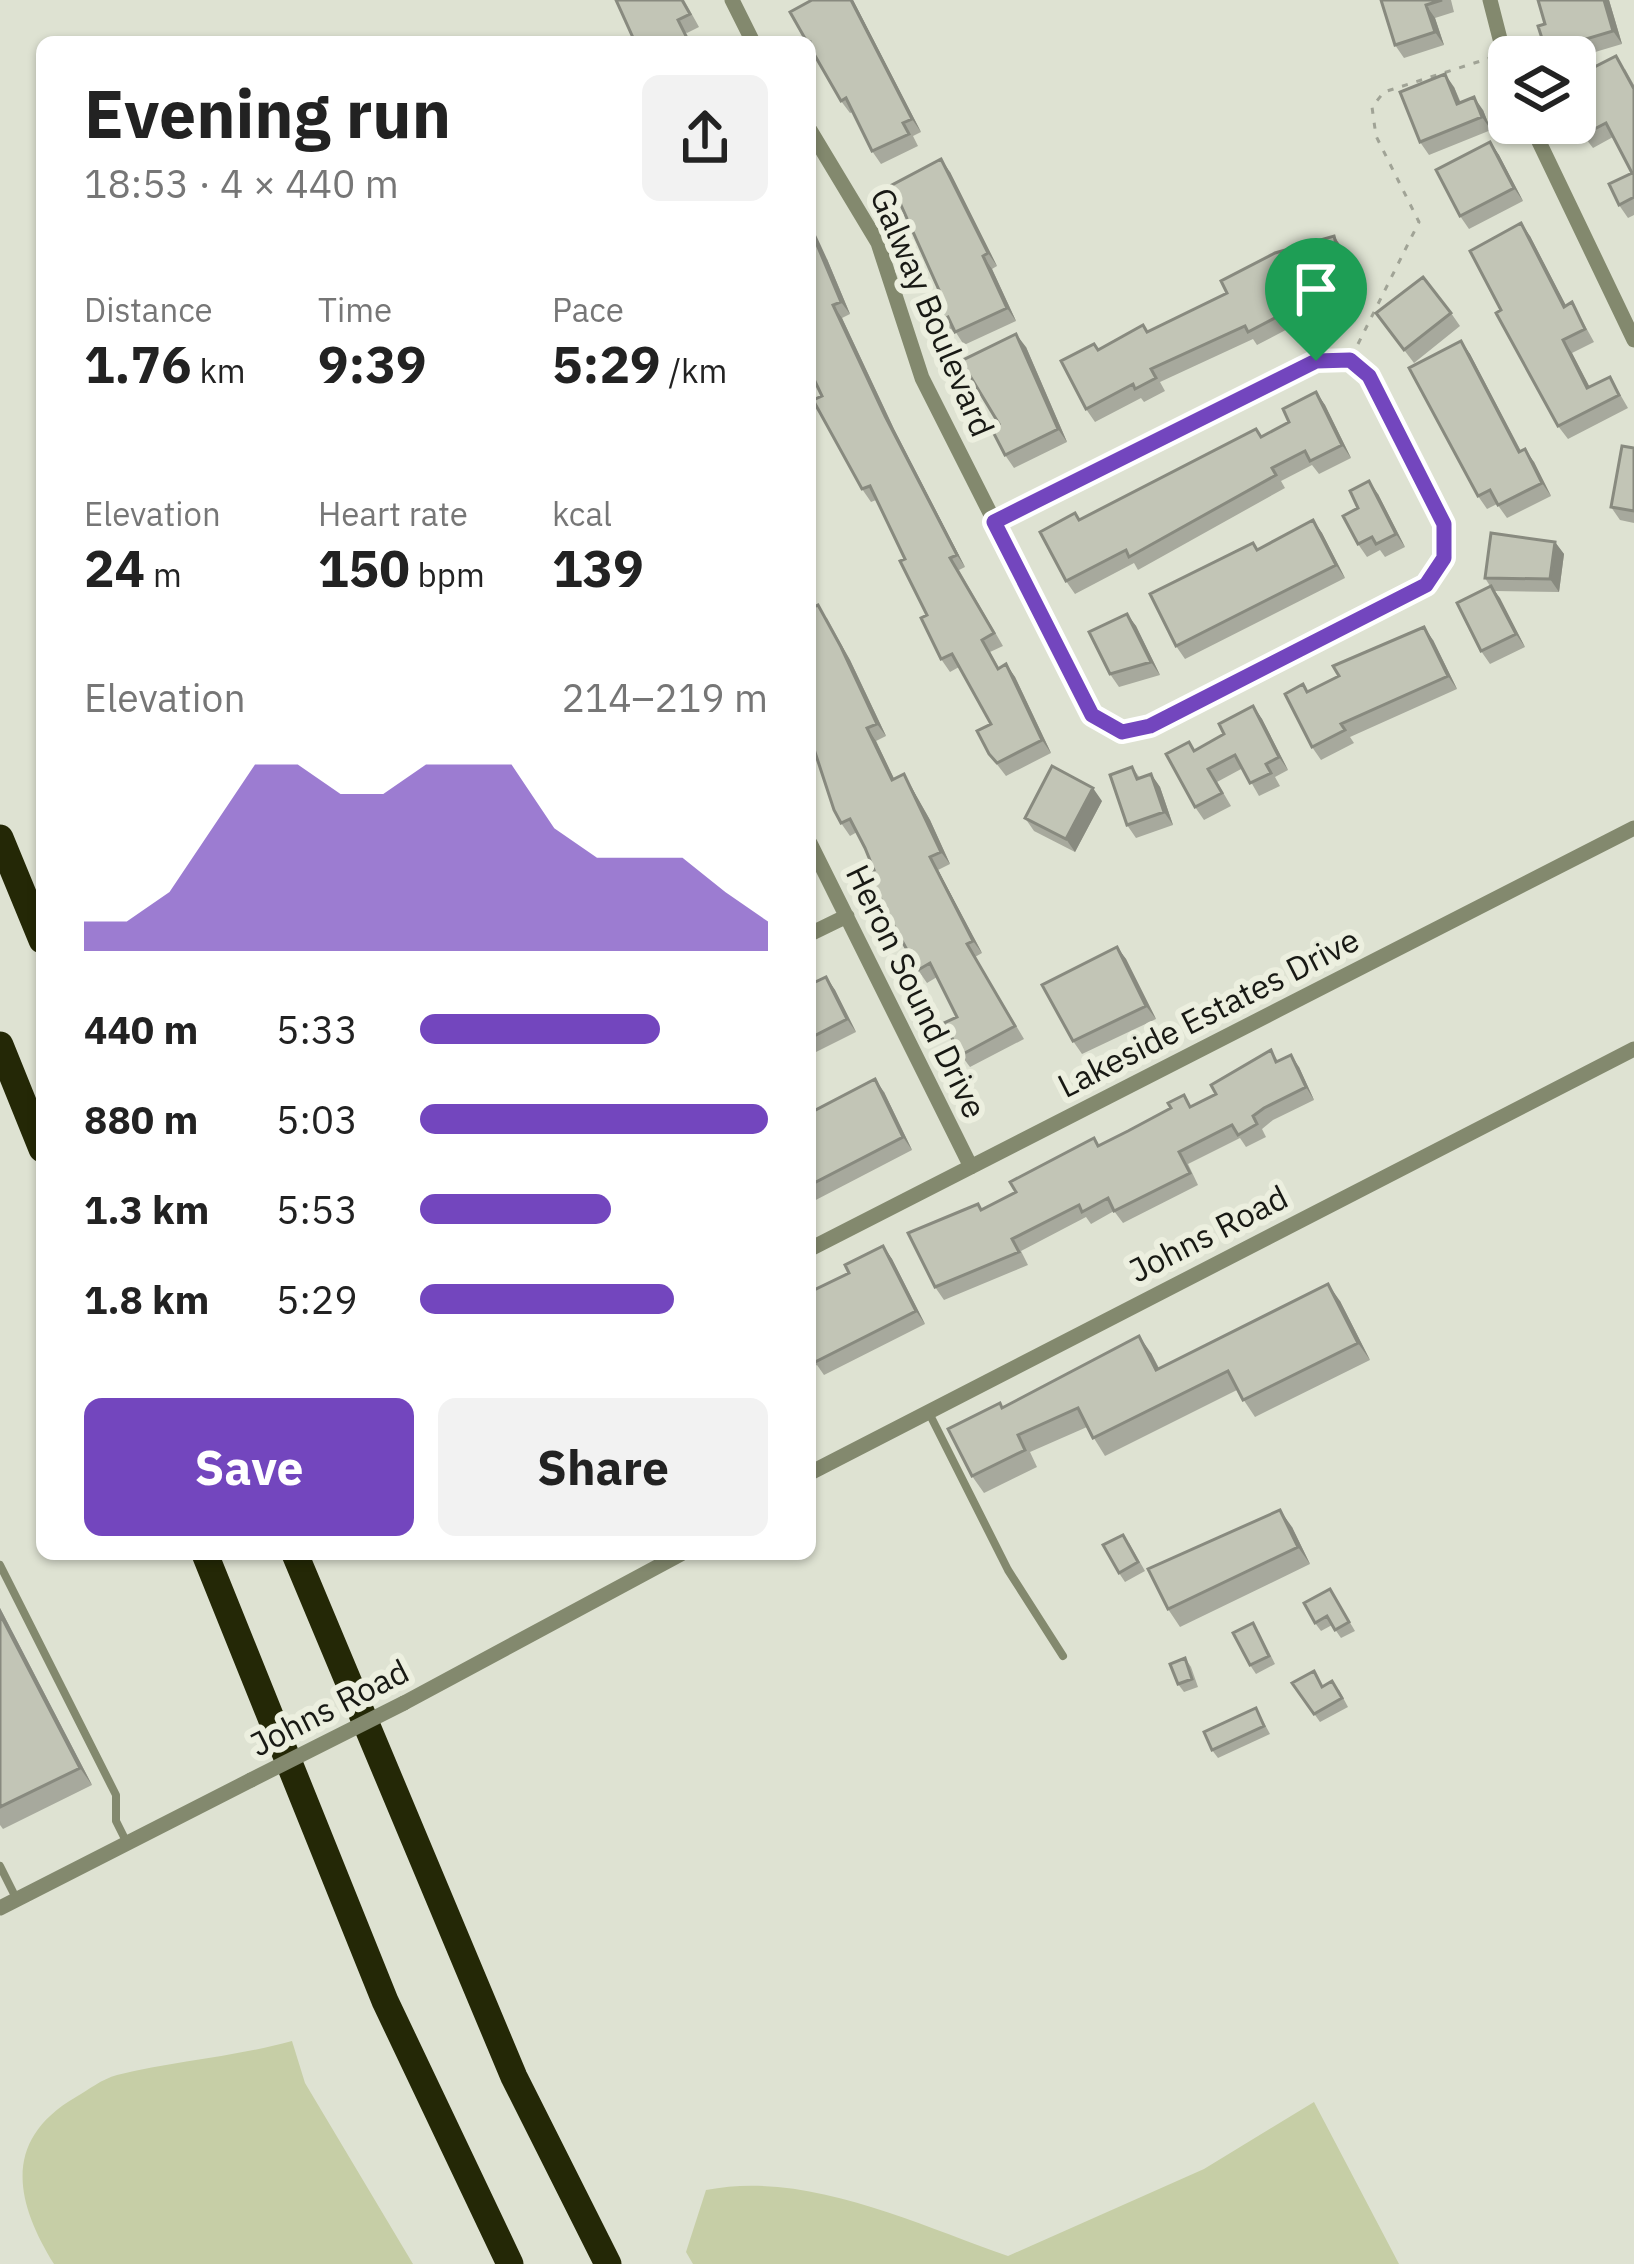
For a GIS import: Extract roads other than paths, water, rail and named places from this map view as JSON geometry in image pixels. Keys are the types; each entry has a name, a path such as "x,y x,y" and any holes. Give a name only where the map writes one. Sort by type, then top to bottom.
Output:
{"highway":[{"path":"0,838 36,925"},
{"path":"0,1045 36,1134"},
{"path":"207,1560 385,2001 510,2264"},
{"path":"298,1560 514,2077 608,2264"}],"street":[{"path":"732,0 750,36"},
{"path":"1490,0 1499,36"},
{"name":"Galway Boulevard","path":"816,140 878,243 922,379 994,522 1092,715 1122,732 1150,726 1426,585 1444,558 1444,524 1369,376 1350,360 1316,361 994,522"},
{"path":"1540,144 1634,340"},
{"name":"Lakeside Estates Drive","path":"816,1247 1634,828"},
{"name":"Heron Sound Drive","path":"816,855 971,1167"},
{"path":"816,931 847,916"},
{"name":"Johns Road","path":"816,1470 1634,1049"},
{"name":"Johns Road","path":"0,1908 404,1703 671,1560"}],"lane":[{"path":"927,1410 1008,1570 1063,1656"},
{"path":"0,1565 116,1795 116,1821 127,1843"},
{"path":"0,1866 16,1899"}]}
